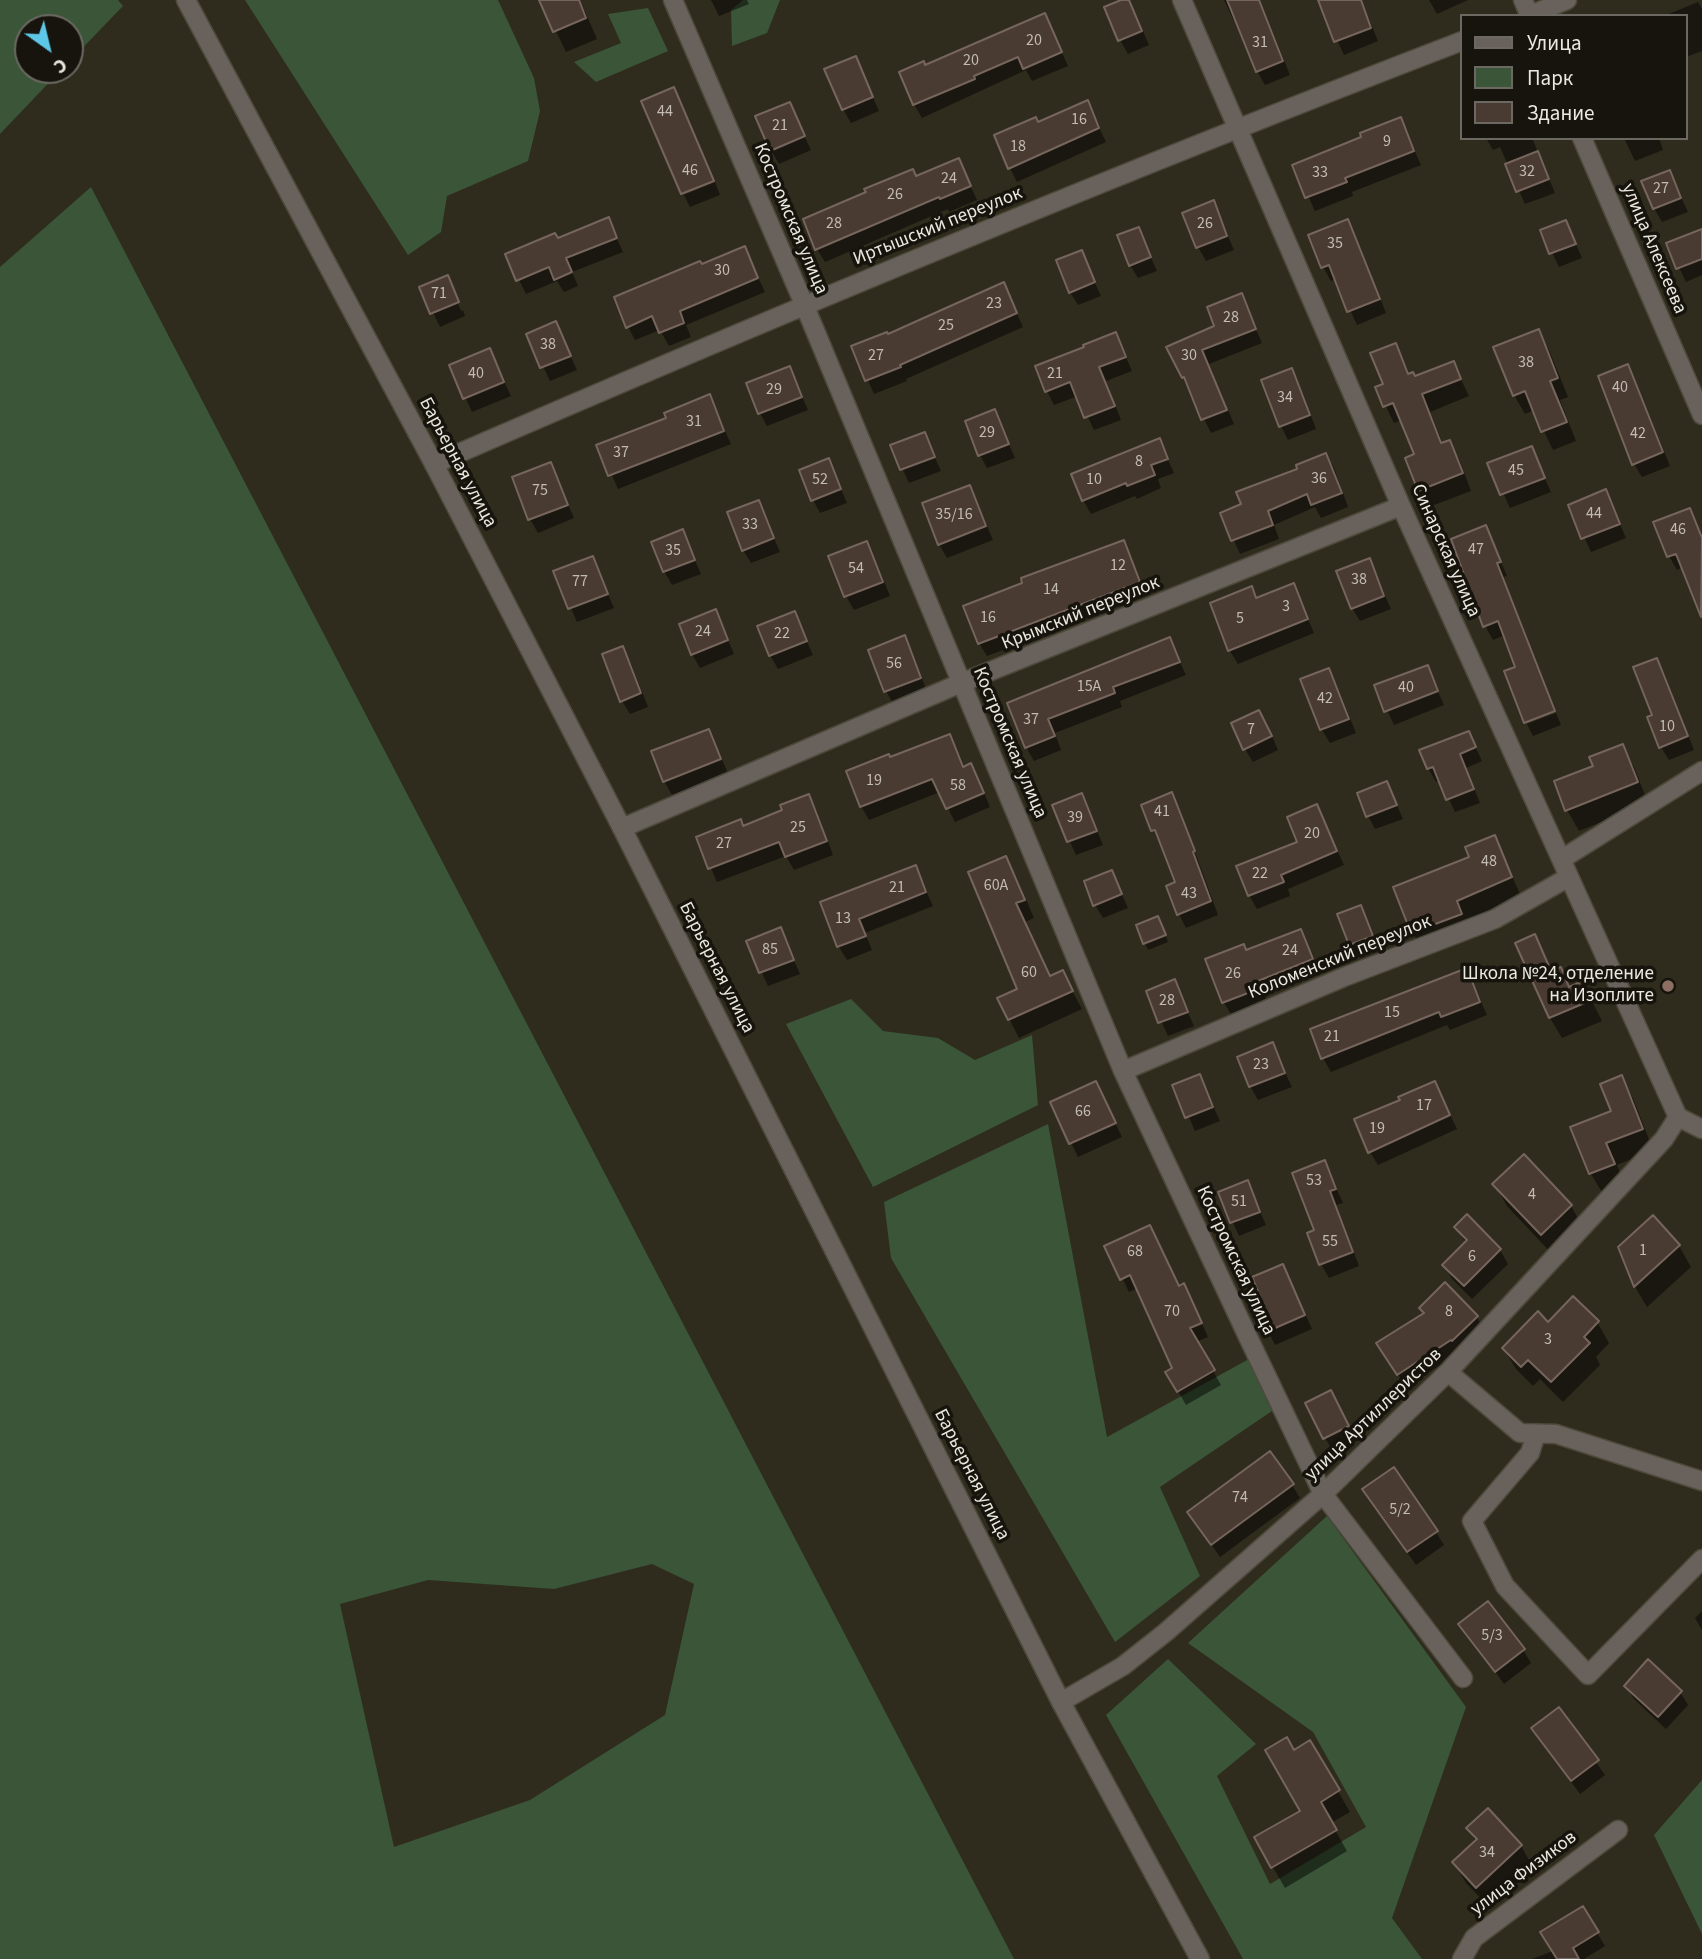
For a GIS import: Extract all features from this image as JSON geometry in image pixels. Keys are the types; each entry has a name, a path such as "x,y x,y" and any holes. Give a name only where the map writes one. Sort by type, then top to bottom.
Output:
{"street":[{"name":"Барьерная улица","path":"186,0 434,464 622,828 1061,1702 1200,1959"},
{"name":"Костромская улица","path":"673,0 804,304 1123,1071 1323,1494 1463,1678"},
{"name":"Синарская улица","path":"1182,0 1401,506 1678,1117"},
{"path":"1534,14 1567,0"},
{"name":"Иртышский переулок","path":"434,464 804,304 1236,128 1460,42"},
{"name":"улица Алексеева","path":"1584,140 1702,415"},
{"name":"Крымский переулок","path":"622,828 961,684 1401,506"},
{"path":"1562,859 1702,771"},
{"name":"Коломенский переулок","path":"1123,1071 1344,977 1495,919 1569,877"},
{"path":"1678,1117 1702,1129"},
{"name":"улица Артиллеристов","path":"1061,1702 1134,1657 1323,1494 1448,1373 1664,1139 1678,1117"},
{"path":"1448,1373 1520,1433 1556,1434 1702,1481"},
{"path":"1536,1434 1530,1453 1472,1521 1505,1586 1588,1675 1702,1559"},
{"name":"улица Физиков","path":"1462,1959 1474,1938 1618,1830"}],"green space":[{"path":"0,0 118,0 123,6 84,46 84,14 14,14 14,84 48,84 0,134"},
{"path":"245,0 498,0 534,78 540,111 528,161 447,196 441,232 408,255"},
{"path":"743,0 780,0 767,33 732,46 731,10"},
{"path":"648,8 668,51 596,82 574,62 621,43 608,14"},
{"path":"91,187 1014,1959 0,1959 0,267","holes":["652,1564 694,1584 665,1715 530,1800 394,1847 340,1604 428,1580 554,1589"]},
{"path":"851,999 883,1031 938,1038 975,1060 1032,1035 1038,1105 873,1187 786,1024"},
{"path":"1048,1124 1107,1437 1249,1359 1272,1411 1160,1487 1200,1576 1115,1642 891,1258 884,1202"},
{"path":"1327,1516 1466,1707 1392,1918 1422,1959 1243,1959 1106,1715 1168,1659 1256,1744 1217,1776 1270,1884 1366,1827 1313,1732 1188,1643"},
{"path":"1702,1780 1702,1934 1654,1835"}],"building":[{"path":"539,0 579,0 586,18 553,32"},
{"path":"1121,0 1129,0 1142,31 1118,41 1104,7"},
{"path":"1227,0 1259,0 1283,61 1256,72"},
{"path":"1318,0 1361,0 1371,28 1334,42"},
{"path":"1045,13 1062,52 1023,69 1018,57 974,76 975,79 913,105 899,72 924,61 925,65"},
{"path":"856,56 873,97 842,110 824,69"},
{"path":"674,87 714,181 681,194 641,101"},
{"path":"1088,100 1099,128 1008,169 994,135 1036,117 1038,122"},
{"path":"790,102 805,136 770,151 755,116"},
{"path":"1401,117 1414,151 1345,178 1347,182 1305,198 1292,165 1361,137 1360,133"},
{"path":"1538,151 1549,179 1516,192 1505,164"},
{"path":"959,158 971,186 815,250 803,219 913,169 916,176"},
{"path":"1670,170 1681,198 1653,209 1641,181"},
{"path":"1214,200 1227,236 1196,248 1182,213"},
{"path":"609,217 617,238 566,258 572,272 554,280 549,267 516,281 505,254 555,233 558,238"},
{"path":"1348,219 1380,299 1347,312 1329,265 1321,268 1308,235"},
{"path":"1566,220 1576,244 1549,254 1540,230"},
{"path":"1139,227 1151,257 1129,266 1117,235"},
{"path":"1702,229 1702,259 1676,269 1666,243"},
{"path":"745,246 758,278 680,311 684,323 659,333 652,316 626,328 614,297 700,261 702,264"},
{"path":"1082,250 1095,282 1069,293 1056,260"},
{"path":"448,275 459,302 430,314 419,287"},
{"path":"1004,282 1017,313 865,381 851,346 887,332 888,334"},
{"path":"1242,293 1256,329 1202,350 1227,410 1201,420 1184,377 1182,378 1166,347 1214,326 1207,307"},
{"path":"556,321 571,356 540,368 526,334"},
{"path":"1539,329 1558,378 1550,381 1567,422 1541,432 1525,391 1513,396 1493,347"},
{"path":"1116,332 1126,357 1099,367 1115,406 1084,418 1070,382 1045,392 1035,366"},
{"path":"1396,343 1408,374 1413,372 1415,376 1454,361 1461,379 1422,394 1441,443 1450,440 1463,473 1418,491 1405,458 1414,454 1393,403 1383,407 1375,387 1383,384 1370,353"},
{"path":"490,348 504,382 463,399 449,365"},
{"path":"1628,364 1663,452 1632,465 1598,376"},
{"path":"790,366 802,397 758,414 746,383"},
{"path":"1292,368 1310,415 1279,427 1261,380"},
{"path":"710,394 724,431 608,476 596,445 666,418 664,413"},
{"path":"995,409 1009,444 978,456 965,421"},
{"path":"925,432 935,457 900,470 890,445"},
{"path":"1160,438 1168,459 1151,465 1155,475 1127,486 1126,483 1082,501 1071,474"},
{"path":"1532,446 1545,478 1500,495 1487,463"},
{"path":"1326,453 1342,493 1311,505 1307,494 1268,511 1273,525 1231,541 1220,513 1241,504 1236,492 1297,469 1296,465"},
{"path":"829,458 841,489 811,501 799,470"},
{"path":"551,462 568,505 528,520 512,477"},
{"path":"970,485 986,526 938,545 922,503"},
{"path":"1606,489 1620,524 1581,539 1568,505"},
{"path":"759,500 774,538 742,551 727,512"},
{"path":"1690,508 1702,538 1701,617 1676,554 1667,557 1653,522"},
{"path":"1486,525 1501,562 1497,563 1555,711 1524,723 1504,671 1515,667 1498,621 1483,627 1451,539"},
{"path":"683,529 695,560 663,572 651,542"},
{"path":"1124,540 1140,582 978,644 963,606 1022,583 1021,578"},
{"path":"867,541 883,582 844,597 828,556"},
{"path":"593,556 608,594 568,609 553,571"},
{"path":"1370,558 1384,596 1351,609 1336,571"},
{"path":"1294,583 1308,619 1228,651 1210,603 1252,586 1256,598"},
{"path":"716,609 728,640 691,655 679,624"},
{"path":"795,611 807,641 769,656 757,626"},
{"path":"905,635 921,678 884,692 868,650"},
{"path":"1170,637 1180,662 1113,687 1115,693 1048,719 1055,736 1025,748 1007,703"},
{"path":"623,646 641,693 620,702 602,654"},
{"path":"1657,658 1688,736 1659,748 1647,717 1652,715 1633,667"},
{"path":"1428,665 1438,691 1384,712 1374,685"},
{"path":"1329,668 1349,719 1320,730 1300,679"},
{"path":"1259,710 1272,736 1243,750 1231,723"},
{"path":"709,729 721,759 663,782 651,751"},
{"path":"1469,731 1476,747 1460,754 1474,789 1446,800 1433,767 1427,769 1419,750"},
{"path":"950,734 963,767 971,763 984,793 946,809 932,779 860,807 846,771"},
{"path":"1623,744 1638,782 1565,811 1554,781 1593,766 1589,757"},
{"path":"1387,781 1397,805 1366,817 1357,793"},
{"path":"1172,792 1211,901 1177,915 1166,886 1175,882 1155,830 1151,831 1141,805"},
{"path":"1082,793 1097,831 1067,842 1052,805"},
{"path":"809,794 827,841 785,857 779,842 708,869 696,837 741,819 743,826 782,810 780,805"},
{"path":"1317,804 1337,851 1281,875 1284,882 1248,896 1236,866 1297,842 1287,817"},
{"path":"1495,835 1512,877 1457,901 1462,914 1411,933 1393,887 1469,857 1465,847"},
{"path":"1006,856 1025,900 1016,903 1050,976 1063,970 1073,991 1008,1020 997,998 1017,989 968,872"},
{"path":"916,865 926,892 859,919 866,936 837,947 820,902"},
{"path":"1112,870 1122,894 1093,906 1084,881"},
{"path":"1361,905 1373,936 1349,945 1337,914"},
{"path":"1158,916 1166,935 1143,944 1136,925"},
{"path":"781,927 794,960 759,973 746,941"},
{"path":"1301,929 1313,959 1258,981 1261,988 1222,1003 1205,959 1244,944 1246,950"},
{"path":"1535,934 1551,971 1561,967 1569,987 1583,981 1592,1000 1549,1018 1515,943"},
{"path":"1467,968 1480,1002 1441,1017 1439,1012 1321,1059 1310,1029"},
{"path":"1175,979 1188,1012 1158,1023 1146,991"},
{"path":"1273,1042 1285,1073 1249,1087 1237,1057"},
{"path":"1200,1074 1213,1107 1185,1118 1172,1085"},
{"path":"1622,1075 1643,1129 1606,1143 1615,1164 1589,1174 1570,1127 1611,1111 1600,1084"},
{"path":"1096,1081 1116,1123 1069,1144 1050,1102"},
{"path":"1435,1081 1450,1115 1368,1153 1354,1119 1400,1100 1398,1097"},
{"path":"1524,1154 1572,1205 1541,1235 1492,1184"},
{"path":"1325,1160 1336,1189 1330,1191 1353,1252 1319,1265 1307,1233 1314,1230 1292,1173"},
{"path":"1248,1180 1260,1212 1230,1223 1218,1192"},
{"path":"1467,1214 1501,1249 1464,1286 1442,1265 1467,1240 1454,1227"},
{"path":"1653,1215 1680,1245 1634,1287 1618,1247"},
{"path":"1150,1225 1179,1286 1184,1283 1202,1323 1190,1328 1215,1370 1177,1392 1165,1372 1172,1368 1130,1275 1120,1280 1104,1246"},
{"path":"1283,1264 1305,1315 1266,1332 1256,1310 1264,1306 1252,1277"},
{"path":"1445,1282 1478,1316 1452,1341 1397,1375 1376,1343 1424,1313 1419,1308"},
{"path":"1573,1296 1599,1321 1584,1337 1590,1343 1551,1382 1528,1360 1521,1367 1502,1348 1538,1311 1548,1322"},
{"path":"1331,1390 1349,1426 1323,1439 1305,1403"},
{"path":"1270,1451 1294,1484 1211,1545 1187,1512"},
{"path":"1394,1467 1438,1531 1407,1552 1362,1489"},
{"path":"1488,1601 1525,1649 1495,1672 1458,1624"},
{"path":"1648,1659 1682,1691 1658,1717 1624,1686"},
{"path":"1559,1707 1599,1760 1571,1781 1531,1728"},
{"path":"1287,1737 1294,1750 1310,1740 1340,1790 1321,1802 1337,1830 1271,1868 1254,1837 1300,1811 1265,1750"},
{"path":"1488,1808 1522,1845 1476,1888 1452,1862 1477,1839 1466,1828"},
{"path":"1583,1906 1599,1932 1573,1948 1579,1959 1557,1959 1540,1932"}],"place":[{"name":"Школа №24, отделение на Изоплите","path":"1668,986"}]}
